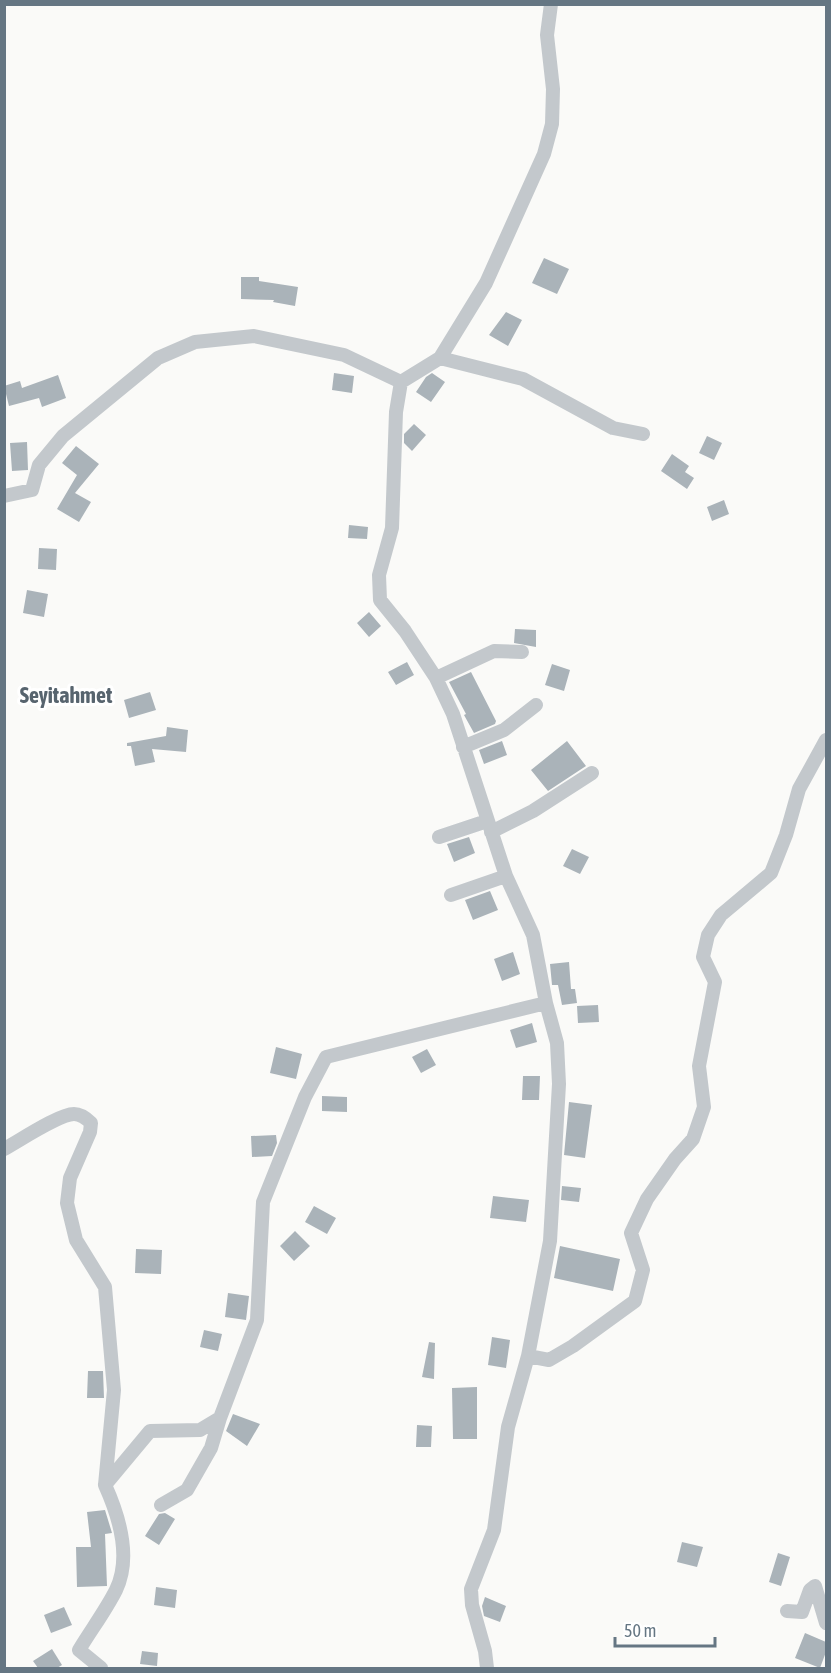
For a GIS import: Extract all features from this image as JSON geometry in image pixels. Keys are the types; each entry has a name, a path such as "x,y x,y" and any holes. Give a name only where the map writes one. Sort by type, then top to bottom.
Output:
{"street":[{"path":"401,381 440,358 486,283 544,154 552,124 553,89 547,35 551,4"},
{"path":"4,496 32,490 39,465 63,436 159,358 195,342 254,336 344,355 401,381"},
{"path":"440,358 523,379 613,428 643,434"},
{"path":"401,381 396,412 392,528 379,575 380,600 405,631 436,678 453,714 506,876 533,935 546,1003 557,1043 560,1084 550,1241 528,1356 508,1427 494,1530 471,1588 472,1605 485,1650 487,1668"},
{"path":"436,678 494,651 522,652"},
{"path":"463,747 504,730 536,705"},
{"path":"528,1356 549,1360 573,1346 635,1301 643,1270 631,1233 647,1199 675,1159 693,1139 704,1107 699,1066 715,982 703,957 708,935 721,915 771,873 786,835 799,789 826,740"},
{"path":"439,837 489,827 533,811 592,773"},
{"path":"451,895 506,876"},
{"path":"161,1505 187,1490 211,1448 257,1320 263,1202 305,1097 326,1057 546,1003"},
{"path":"4,1149 62,1118 75,1114 86,1117 91,1123 90,1132 70,1178 67,1203 76,1240 105,1287 114,1390 105,1485 114,1505 125,1553 117,1588 79,1650 101,1668"},
{"path":"105,1485 150,1431 200,1430 220,1418"},
{"path":"788,1611 802,1612 810,1590 815,1586 826,1623"}],"building":[{"path":"544,258 569,269 557,294 532,283"},
{"path":"241,277 259,277 259,281 298,287 295,306 273,302 274,300 241,299"},
{"path":"506,312 522,320 508,346 489,335"},
{"path":"334,373 354,376 352,393 332,390"},
{"path":"432,373 445,382 431,402 416,392 426,377"},
{"path":"58,375 66,398 42,407 39,398 9,406 4,386 20,381 22,388"},
{"path":"414,424 426,435 412,451 404,443 404,434"},
{"path":"707,436 722,443 714,460 699,453"},
{"path":"27,442 28,470 12,471 10,443"},
{"path":"76,446 99,464 75,493 91,502 79,522 57,509 77,475 62,463"},
{"path":"672,454 689,466 685,472 694,478 687,489 661,471"},
{"path":"724,500 729,514 712,521 707,507"},
{"path":"349,525 368,527 367,539 348,538"},
{"path":"39,548 57,549 56,570 38,569"},
{"path":"27,590 48,594 44,617 23,613"},
{"path":"369,612 381,626 369,637 357,623"},
{"path":"515,629 536,630 536,647 514,643"},
{"path":"407,662 414,675 396,685 388,672"},
{"path":"552,664 570,670 564,691 545,685"},
{"path":"471,672 496,721 495,724 474,733 449,682"},
{"path":"150,692 156,710 129,718 124,700"},
{"path":"167,727 188,730 186,752 152,749 155,762 135,766 131,746 127,746 127,743 166,736"},
{"path":"502,741 507,755 484,764 479,750"},
{"path":"567,741 586,766 548,791 531,770"},
{"path":"469,837 475,853 454,862 447,844"},
{"path":"572,849 589,857 580,874 563,866"},
{"path":"490,891 498,910 473,920 465,900"},
{"path":"513,952 520,974 502,981 494,959"},
{"path":"569,962 571,989 575,989 577,1003 562,1005 558,985 552,985 550,964"},
{"path":"598,1005 599,1022 578,1023 577,1006"},
{"path":"532,1023 537,1042 516,1048 510,1030"},
{"path":"276,1047 302,1054 296,1079 270,1073"},
{"path":"427,1049 436,1065 421,1073 412,1057"},
{"path":"523,1076 540,1076 539,1100 522,1100"},
{"path":"322,1096 347,1097 347,1112 322,1111"},
{"path":"569,1102 592,1105 585,1158 564,1155"},
{"path":"276,1135 277,1143 272,1156 252,1157 251,1136"},
{"path":"562,1186 581,1188 579,1202 561,1200"},
{"path":"493,1196 529,1200 526,1222 490,1218"},
{"path":"314,1206 336,1218 327,1234 305,1222"},
{"path":"295,1231 310,1246 294,1261 280,1246"},
{"path":"560,1246 620,1259 613,1291 554,1278"},
{"path":"136,1249 162,1250 161,1274 135,1273"},
{"path":"228,1293 249,1296 246,1320 225,1317"},
{"path":"204,1330 222,1334 218,1351 200,1347"},
{"path":"492,1337 510,1340 506,1368 488,1365"},
{"path":"429,1342 435,1343 434,1379 422,1377"},
{"path":"88,1371 103,1371 104,1398 87,1398"},
{"path":"477,1387 477,1439 453,1439 452,1388"},
{"path":"233,1414 260,1424 247,1446 226,1431"},
{"path":"417,1425 432,1426 431,1447 416,1447"},
{"path":"105,1510 112,1533 105,1534 107,1586 77,1587 76,1547 91,1547 87,1512"},
{"path":"165,1513 175,1519 159,1545 145,1536 159,1514"},
{"path":"682,1542 703,1547 697,1567 677,1562"},
{"path":"778,1553 790,1557 781,1586 769,1582"},
{"path":"156,1587 177,1590 175,1608 154,1605"},
{"path":"485,1597 506,1606 500,1622 484,1616 482,1606"},
{"path":"64,1607 72,1625 51,1633 44,1615"},
{"path":"805,1633 826,1642 826,1652 820,1668 795,1658"},
{"path":"52,1649 62,1665 57,1668 38,1668 33,1661"},
{"path":"142,1651 158,1653 157,1666 140,1664"}],"district":[{"name":"Seyitahmet","path":"66,695"}]}
